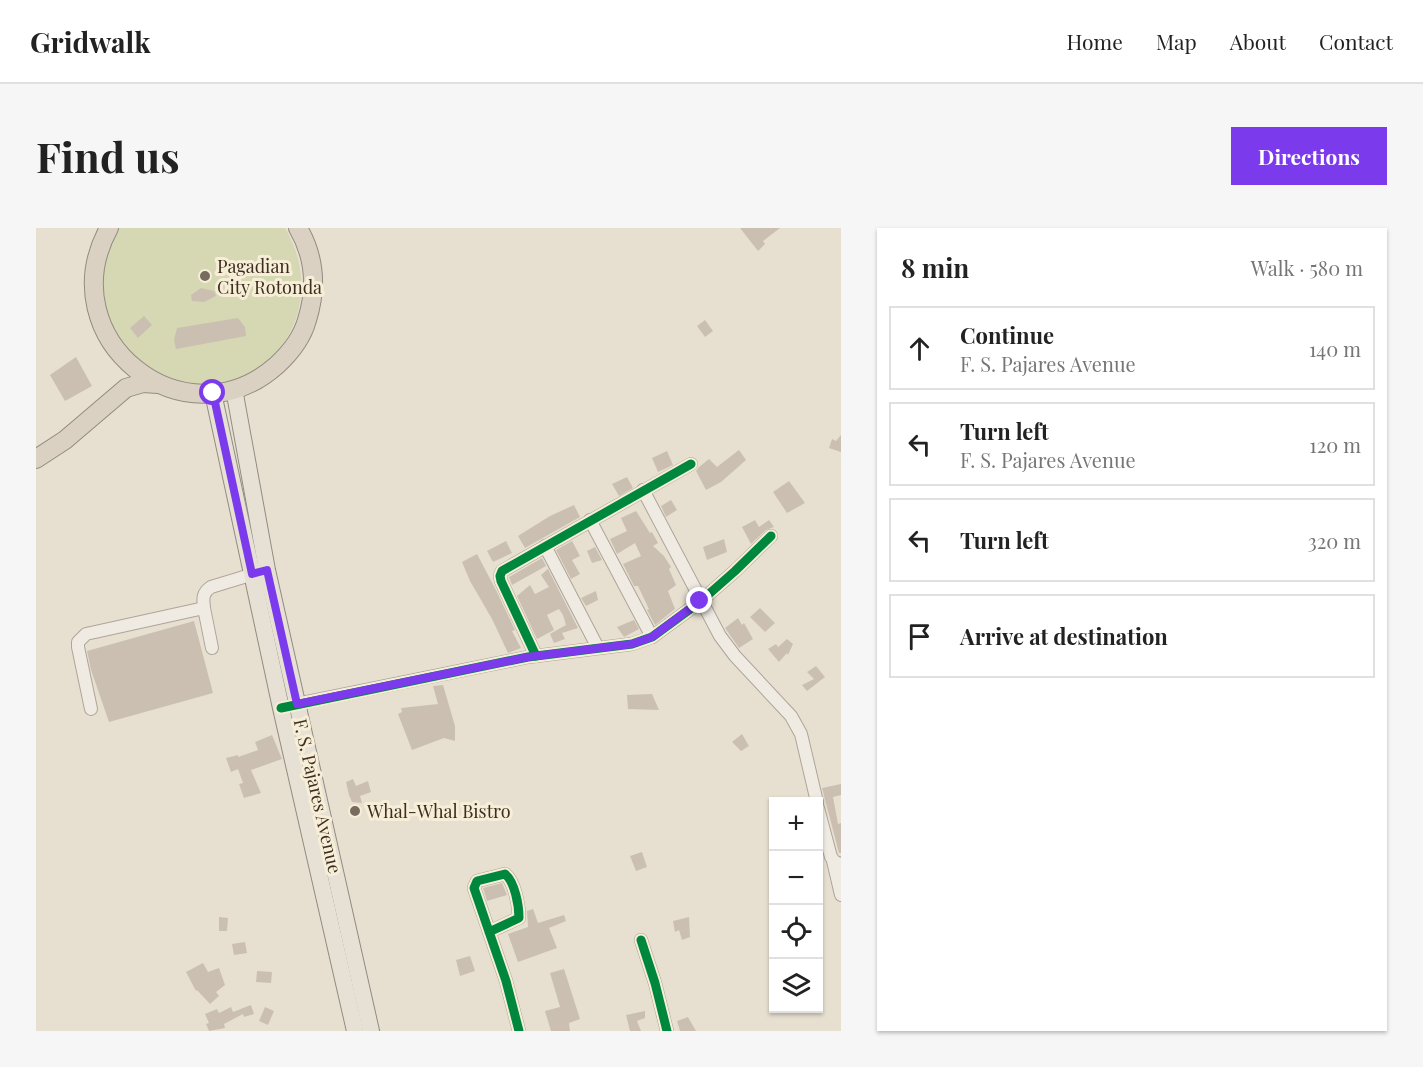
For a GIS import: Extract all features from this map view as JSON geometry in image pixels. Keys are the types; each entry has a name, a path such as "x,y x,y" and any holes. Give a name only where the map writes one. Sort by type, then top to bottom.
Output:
{"highway":[{"path":"110,228 95,265 94,294 107,336 124,359 147,378 186,392 213,393 234,389 261,377 285,358 297,343 312,306 314,286 313,267 308,248 298,228"},
{"path":"118,394 125,377 124,359"},
{"path":"36,459 86,424 118,394 134,385 160,384"}],"main road":[{"name":"F. S. Pajares Avenue","path":"234,389 260,572"},
{"name":"F. S. Pajares Avenue","path":"213,393 260,572 310,800 355,1031"},
{"name":"F. S. Pajares Avenue","path":"310,800 371,1031"}],"street":[{"path":"536,656 500,576 506,568 691,464"},
{"path":"643,490 720,636 735,656 791,716 801,734 816,797"},
{"path":"590,520 652,637"},
{"path":"289,706 536,656 632,644 652,637 700,601 771,536"},
{"path":"545,546 598,648"},
{"path":"212,648 204,608 203,596 206,590 260,572"},
{"path":"91,709 78,647 81,638 86,634 204,608"},
{"path":"823,820 837,862 841,895"},
{"path":"489,932 519,918 510,879 505,874 477,881 474,888 489,932 506,981 519,1031"},
{"path":"641,940 667,1031"}],"green space":[{"path":"117,228 285,228 297,256 301,283 298,310 289,335 273,356 252,372 226,382 195,385 170,380 152,373 112,332 105,314 100,280"}],"building":[{"path":"740,228 780,228 763,241 765,244 758,251"},
{"path":"201,288 214,291 216,296 204,302 192,301 191,295"},
{"path":"144,316 152,325 138,338 130,328"},
{"path":"238,318 245,327 246,336 176,349 174,340 177,328"},
{"path":"705,320 713,331 705,337 697,326"},
{"path":"76,357 92,386 65,401 50,375"},
{"path":"841,435 841,452 829,448 832,439 836,441"},
{"path":"739,450 746,460 721,482 706,490 696,471 699,467 709,459 717,467"},
{"path":"667,451 673,465 658,472 652,458"},
{"path":"627,477 633,488 619,496 612,484"},
{"path":"789,481 805,503 787,513 773,492"},
{"path":"671,500 677,510 666,517 661,506"},
{"path":"574,505 580,517 525,548 518,536 550,516"},
{"path":"636,511 658,543 653,546 664,556 671,567 669,569 676,585 668,591 675,609 655,625 638,586 634,586 623,564 641,556 635,543 617,554 610,539 627,531 621,518"},
{"path":"755,520 759,527 769,520 774,527 766,530 751,544 742,527"},
{"path":"724,539 727,552 707,560 703,547"},
{"path":"506,541 512,553 493,562 487,551"},
{"path":"572,541 580,556 572,560 580,574 571,579 556,550"},
{"path":"595,547 602,560 592,563 587,551"},
{"path":"477,554 515,630 512,631 521,648 508,653 470,581 462,562"},
{"path":"542,558 546,566 512,585 509,577"},
{"path":"548,569 578,628 562,633 565,639 554,643 550,634 566,625 559,609 547,615 554,630 537,639 517,596 530,585 535,594 549,587 541,575"},
{"path":"596,591 598,600 586,606 581,598"},
{"path":"760,608 775,623 765,632 750,617"},
{"path":"738,618 742,625 744,623 753,639 739,648 725,628"},
{"path":"634,620 639,629 624,637 617,627"},
{"path":"194,621 213,693 109,722 91,670 87,651"},
{"path":"787,639 793,644 788,655 787,653 779,662 768,649 776,644 778,647"},
{"path":"816,666 825,677 807,691 802,685 814,679 807,672"},
{"path":"443,685 455,726 455,741 444,738 412,750 398,714 402,712 401,708 438,704 433,686"},
{"path":"652,694 659,710 628,709 627,695"},
{"path":"742,734 749,746 741,751 732,742"},
{"path":"272,735 282,759 251,770 261,793 244,798 239,784 243,783 238,769 231,772 226,758 238,755 238,757 258,750 255,742"},
{"path":"353,779 356,786 368,781 371,792 360,796 362,803 352,802 349,795 346,782"},
{"path":"841,784 841,795 833,797 838,824 841,823 841,853 839,853 822,788"},
{"path":"642,852 647,867 636,871 630,856"},
{"path":"502,883 507,895 487,901 483,888"},
{"path":"533,909 538,923 564,915 566,921 549,928 557,948 518,962 508,934 528,927 527,911"},
{"path":"219,917 228,918 227,931 219,931"},
{"path":"689,917 690,937 682,940 679,930 675,932 673,921"},
{"path":"245,942 247,953 234,955 232,944"},
{"path":"470,956 475,971 460,976 456,960"},
{"path":"203,963 208,972 219,968 225,985 216,992 219,996 210,1004 196,991 186,972"},
{"path":"564,969 580,1019 569,1023 570,1031 551,1031 545,1011 560,1007 550,973"},
{"path":"257,971 272,972 271,983 256,982"},
{"path":"251,1005 254,1014 244,1017 243,1014 224,1024 225,1028 209,1031 206,1024 209,1023 205,1014 217,1009 219,1013 231,1007 233,1012"},
{"path":"265,1007 274,1011 268,1025 259,1021"},
{"path":"645,1011 645,1018 637,1021 641,1031 630,1031 626,1015"},
{"path":"688,1017 696,1031 680,1031 677,1021"}],"cycle path":[{"path":"536,656 501,581 502,571 691,464"},
{"path":"281,708 528,657 632,644 652,637 701,601 771,536"},
{"path":"489,932 519,918 514,888 505,874 477,881 474,888 506,981 519,1031"},
{"path":"641,940 667,1031"}],"place":[{"name":"Pagadian City Rotonda","path":"205,276"},
{"name":"Whal-Whal Bistro","path":"355,811"}],"route":[{"path":"213,393 252,574 267,570 297,704 528,657 632,644 652,637 700,601"}]}
